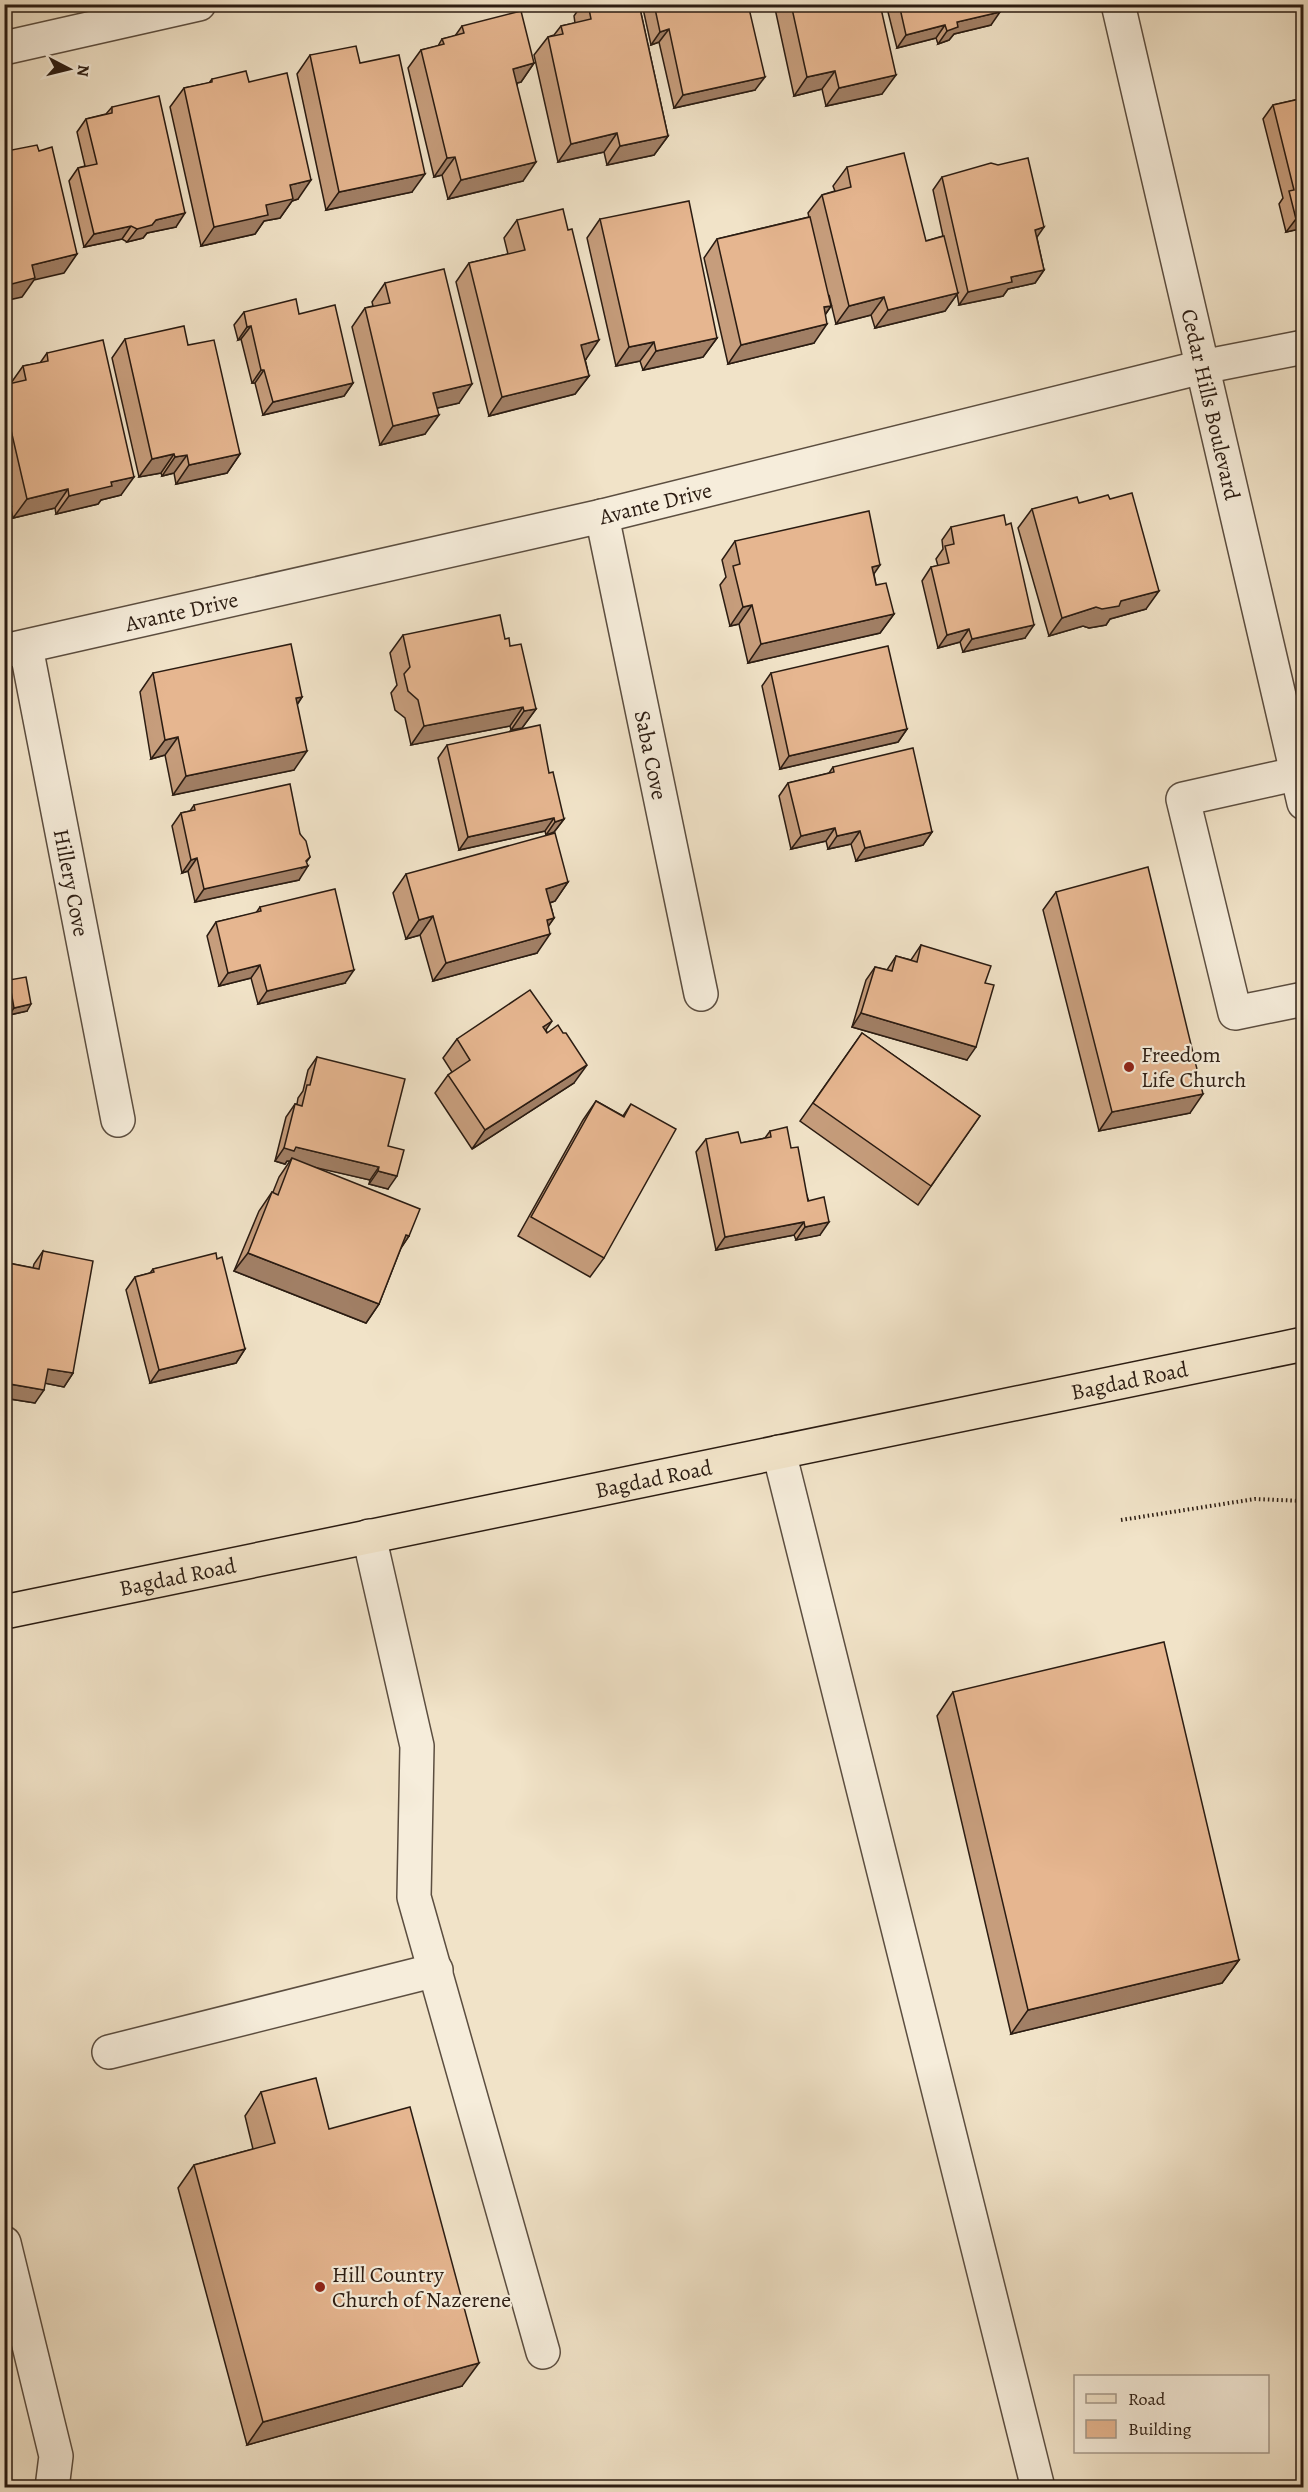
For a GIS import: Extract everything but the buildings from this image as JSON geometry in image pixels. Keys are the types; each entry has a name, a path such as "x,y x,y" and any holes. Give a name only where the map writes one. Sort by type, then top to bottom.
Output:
{"main road":[{"name":"Bagdad Road","path":"4,1612 1304,1344"}],"street":[{"path":"4,48 199,4"},
{"name":"Cedar Hills Boulevard","path":"1118,4 1301,782"},
{"name":"Avante Drive","path":"15,649 602,516 1202,367 1304,347"},
{"name":"Saba Cove","path":"602,516 700,994"},
{"name":"Hillery Cove","path":"15,649 118,1120"},
{"path":"1301,782 1183,799 1235,1013 1304,999"},
{"path":"779,1452 1038,2487"},
{"path":"369,1536 417,1746 414,1897 543,2352"},
{"path":"109,2052 436,1970"},
{"path":"4,2243 56,2456 52,2487"}],"path":[{"path":"1121,1520 1255,1499 1304,1501"}],"place":[{"name":"Freedom Life Church","path":"1129,1067"},
{"name":"Hill Country Church of Nazerene","path":"320,2287"}]}
